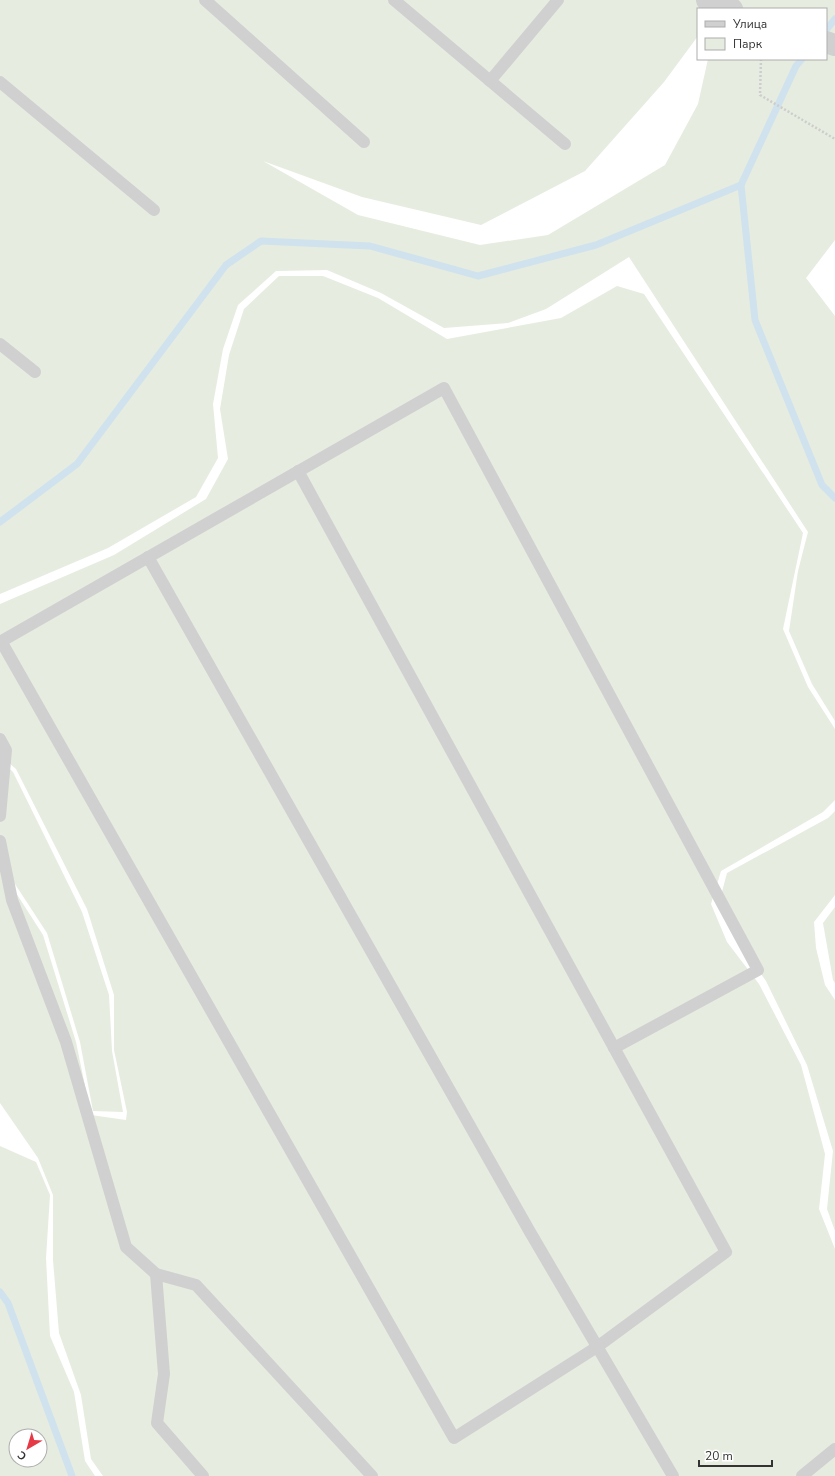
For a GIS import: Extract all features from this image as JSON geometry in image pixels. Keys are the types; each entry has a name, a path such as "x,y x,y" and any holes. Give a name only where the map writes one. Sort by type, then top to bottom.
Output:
{"street":[{"path":"707,0 729,8"}],"lane":[{"path":"205,0 364,142"},
{"path":"394,0 565,144"},
{"path":"490,81 558,0"},
{"path":"0,82 154,210"},
{"path":"0,344 35,372"},
{"path":"298,471 614,1048 726,1252 597,1347 454,1438 0,641 148,557 298,471 444,388 758,970 614,1048"},
{"path":"148,557 530,1232 673,1476"},
{"path":"0,739 6,750 0,816"},
{"path":"0,841 12,900 66,1042 126,1247 156,1274 196,1285 372,1476"},
{"path":"156,1274 164,1374 157,1423 203,1476"},
{"path":"802,1476 835,1449"}],"path":[{"path":"761,60 760,95 835,139"}],"green space":[{"path":"0,0 835,0 835,240 806,278 835,316 835,721 812,684 789,631 798,571 808,532 629,257 546,309 508,323 444,328 381,293 327,270 276,271 238,305 223,349 213,404 218,458 196,497 108,548 0,594","holes":["697,8 827,8 827,60 708,60 698,104 665,165 548,235 480,245 358,215 263,161 362,197 481,225 585,171 664,82 697,37"]},
{"path":"279,276 323,276 378,298 447,339 561,318 617,286 644,294 803,533 783,629 808,687 835,729 835,800 823,812 721,871 711,904 727,942 759,984 801,1065 825,1154 819,1209 835,1249 835,1476 103,1476 91,1459 81,1395 59,1333 53,1260 53,1195 38,1158 0,1103 0,868 43,935 76,1042 91,1115 126,1120 127,1112 114,1050 114,995 87,909 16,769 0,755 0,604 114,555 206,499 228,459 220,409 229,355 244,309"},
{"path":"0,760 13,772 82,912 109,995 112,1051 123,1112 93,1111 80,1042 47,933 0,861"},
{"path":"835,811 835,895 814,922 816,948 825,985 835,1000 835,1231 827,1209 833,1151 807,1065 766,981 737,940 719,903 727,873 828,818"},
{"path":"835,907 835,983 833,980 823,923"},
{"path":"0,1146 36,1162 50,1195 46,1258 50,1336 74,1392 85,1461 95,1476 0,1476"}],"waterway":[{"path":"827,29 835,19"},
{"path":"801,60 796,66 741,185 755,320 822,485 835,498"},
{"path":"0,522 77,464 226,265 261,241 370,246 478,276 596,245 741,185"},
{"path":"0,1292 8,1303 72,1476"}]}
